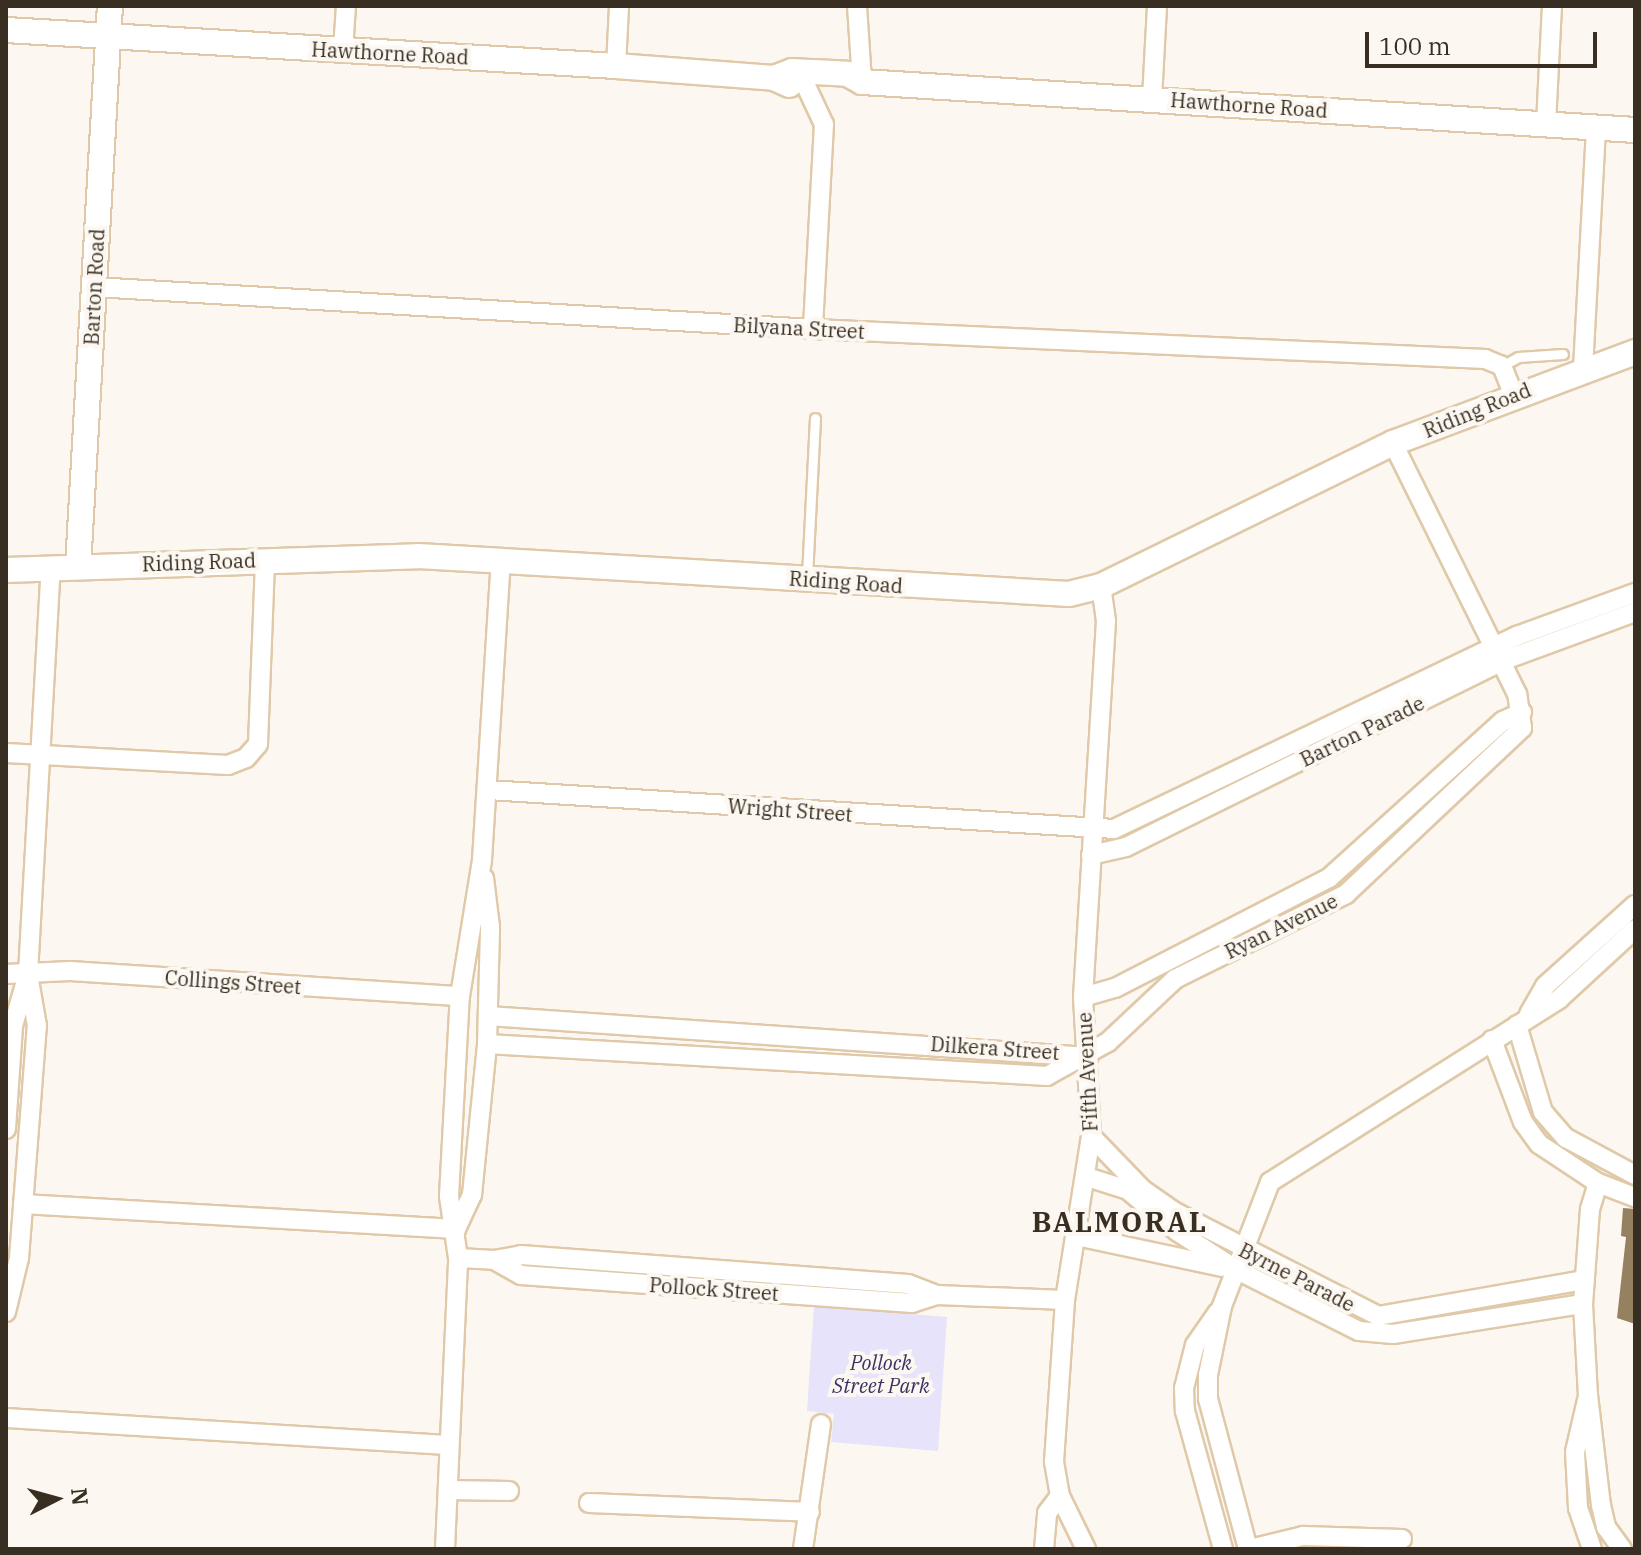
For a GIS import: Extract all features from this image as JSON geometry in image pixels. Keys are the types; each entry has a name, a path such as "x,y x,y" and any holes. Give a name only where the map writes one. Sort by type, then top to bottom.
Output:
{"street":[{"name":"Barton Road","path":"78,567 110,6"},
{"path":"343,50 346,6"},
{"path":"616,66 619,6"},
{"path":"857,6 862,82"},
{"path":"1152,99 1157,6"},
{"path":"1546,124 1552,6"},
{"name":"Hawthorne Road","path":"6,30 616,66 774,78 807,88 845,89 862,82"},
{"name":"Hawthorne Road","path":"774,78 792,71 847,74 862,82 1635,130"},
{"path":"807,88 823,117 813,329"},
{"path":"1583,369 1596,127"},
{"name":"Bilyana Street","path":"94,287 813,329 1485,359 1502,366"},
{"name":"Riding Road","path":"6,570 418,556 1030,595 1069,594 1101,586 1393,443 1635,352"},
{"path":"1502,366 1514,395"},
{"path":"1393,443 1498,654 1522,712"},
{"path":"6,753 228,765 246,758 258,744 265,559"},
{"path":"445,1549 448,1490 446,1445 458,1258 449,1196 460,996 482,860 501,561"},
{"path":"6,1129 13,1026 28,974 51,568"},
{"name":"Fifth Avenue","path":"1086,1549 1060,1496 1054,1462 1065,1300 1087,1177 1091,1136 1089,1057 1083,997 1106,621 1101,586"},
{"name":"Barton Parade","path":"1093,830 1133,821 1635,593"},
{"name":"Barton Parade","path":"1091,855 1126,847 1498,654 1635,612"},
{"name":"Ryan Avenue","path":"1083,997 1115,988 1329,878 1503,721 1522,712"},
{"name":"Ryan Avenue","path":"1089,1057 1175,979 1346,894 1516,737 1522,712"},
{"name":"Wright Street","path":"488,790 1093,830"},
{"path":"456,1229 472,1195 487,1044 490,927 482,860"},
{"path":"1635,905 1545,986 1523,1021 1543,1112 1566,1138 1635,1175"},
{"path":"1402,1539 1303,1536 1249,1549 1208,1399 1208,1375 1222,1306 1270,1182 1280,1171 1400,1104 1492,1040 1559,999 1635,929"},
{"name":"Collings Street","path":"6,974 70,971 460,996"},
{"path":"6,1312 19,1258 37,1026 28,974"},
{"name":"Dilkera Street","path":"488,1016 1089,1057"},
{"path":"1492,1040 1523,1122 1558,1160 1598,1183 1635,1197"},
{"name":"Dilkera Street","path":"487,1044 1047,1076 1089,1057"},
{"name":"Byrne Parade","path":"1091,1136 1142,1189 1245,1250 1378,1316 1585,1280"},
{"name":"Byrne Parade","path":"1087,1177 1107,1179 1128,1190 1178,1232 1237,1270 1359,1331 1379,1335 1583,1304"},
{"path":"1598,1183 1590,1209 1583,1304 1588,1395 1603,1516 1622,1549"},
{"path":"23,1204 456,1229"},
{"name":"Byrne Parade","path":"1077,1236 1237,1270"},
{"name":"Pollock Street","path":"458,1258 494,1260 521,1255 893,1283 937,1295 1065,1300"},
{"path":"1222,1306 1195,1345 1184,1388 1185,1411 1223,1549"},
{"path":"1588,1395 1575,1452 1578,1508 1592,1549"},
{"path":"6,1418 446,1445"},
{"path":"803,1549 821,1424"},
{"path":"448,1490 509,1491"},
{"path":"1044,1549 1047,1513 1060,1496"},
{"path":"589,1503 810,1512"}],"lane":[{"name":"Bilyana Street","path":"1502,366 1518,357 1563,354"},
{"path":"807,579 815,418"}],"green space":[{"name":"Pollock Street Park","path":"814,1306 947,1317 938,1451 831,1442 834,1414 807,1411"}],"building":[{"path":"1623,1208 1635,1209 1635,1324 1617,1318 1626,1237 1621,1236"}],"district":[{"name":"BALMORAL","path":"1120,1222"}]}
